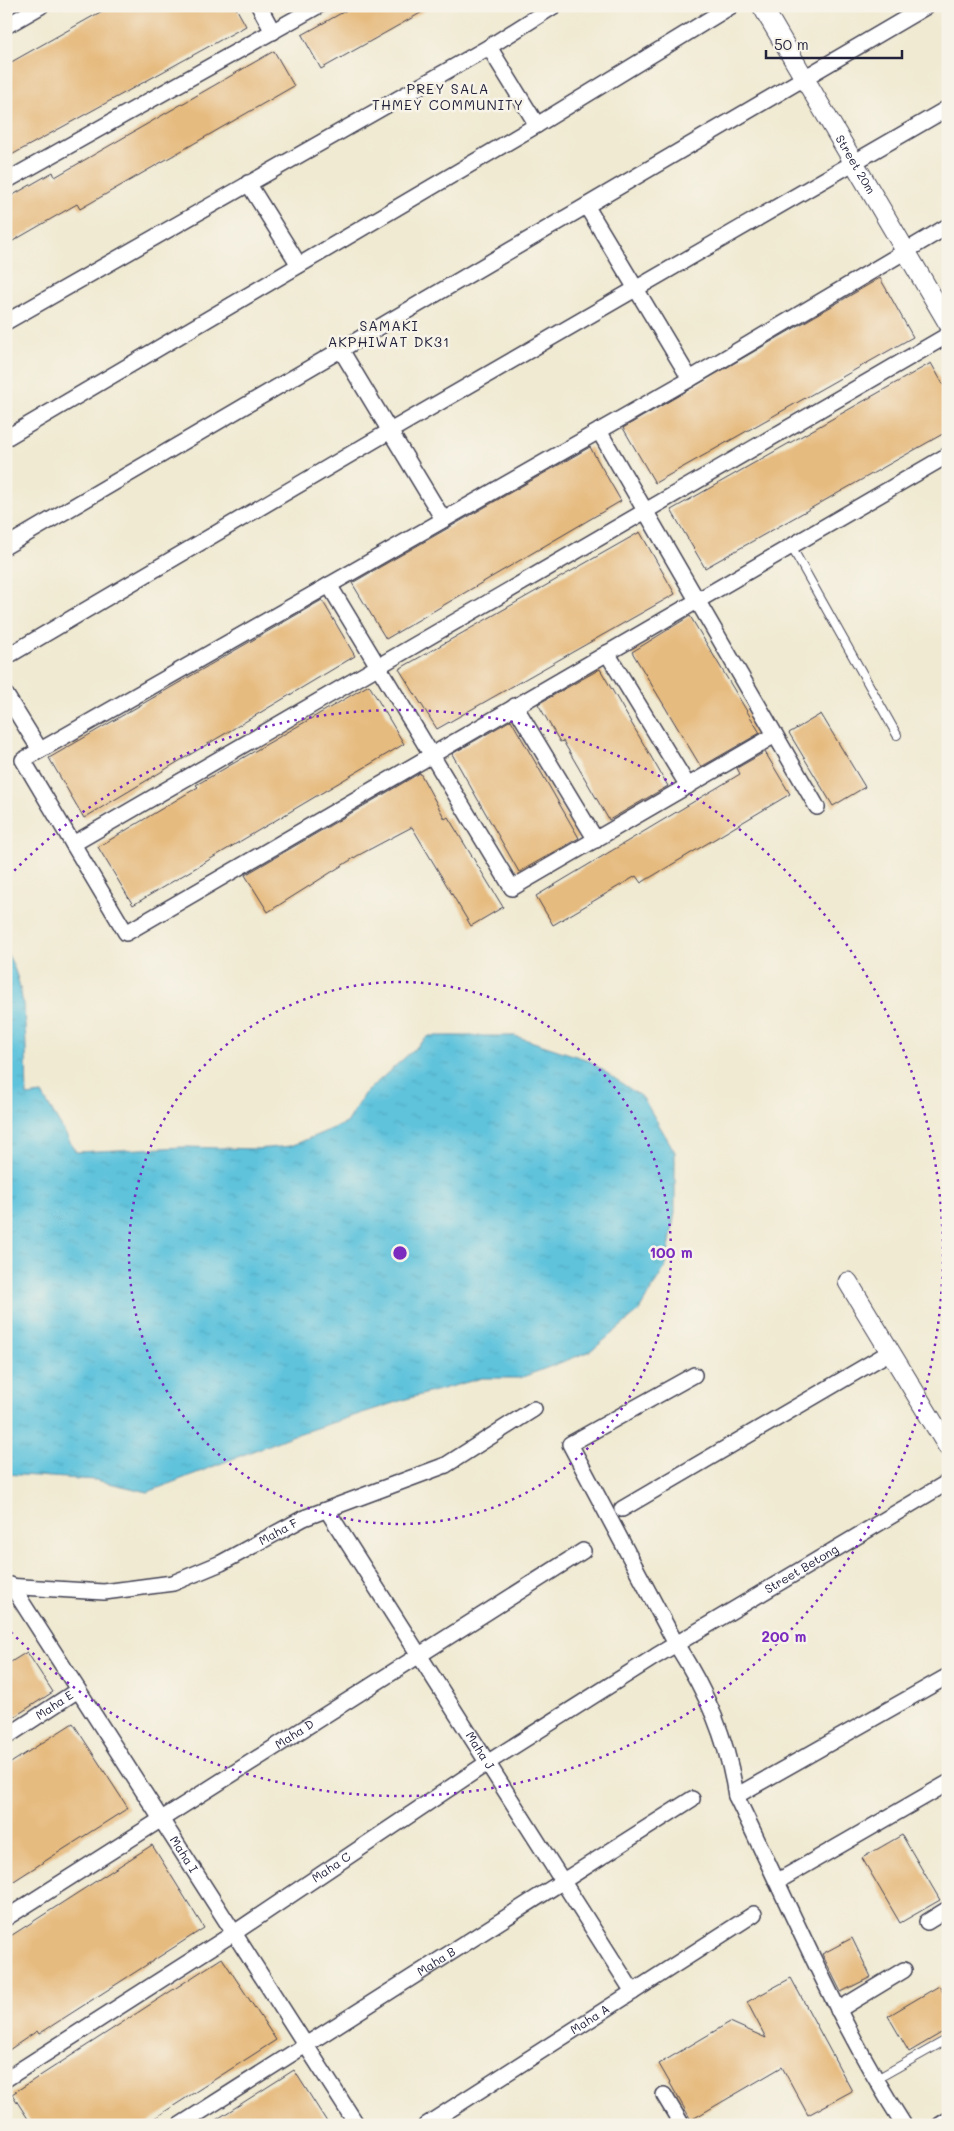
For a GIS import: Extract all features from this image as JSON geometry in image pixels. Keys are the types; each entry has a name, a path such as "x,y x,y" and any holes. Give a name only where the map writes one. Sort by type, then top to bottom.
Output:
{"street":[{"path":"6,26 41,6"},
{"path":"259,6 273,32"},
{"path":"6,181 318,6"},
{"path":"6,322 489,47 554,6"},
{"path":"6,438 537,126 731,6"},
{"name":"Street 20m","path":"762,6 948,323"},
{"path":"6,546 927,6"},
{"path":"489,47 537,126"},
{"path":"6,658 390,431 948,108"},
{"path":"248,183 299,266"},
{"path":"587,207 635,290 690,378"},
{"path":"948,226 690,378 23,760 126,933 948,454"},
{"path":"73,844 948,335"},
{"path":"341,350 443,520"},
{"path":"599,430 817,807"},
{"path":"329,585 512,888 775,736"},
{"path":"607,653 688,786"},
{"path":"6,695 40,750"},
{"path":"515,706 596,840"},
{"path":"848,1282 948,1447"},
{"path":"622,1509 890,1352"},
{"path":"694,1375 570,1444 676,1644 696,1675 720,1726 732,1771 736,1796 838,2010 875,2080 904,2125"},
{"name":"Maha F","path":"9,1585 104,1592 173,1582 221,1563 304,1518 446,1465 534,1409"},
{"name":"Street Betong","path":"656,1656 948,1482"},
{"name":"Maha J","path":"327,1510 633,1992"},
{"name":"Maha D","path":"6,1918 583,1551"},
{"name":"Maha I","path":"9,1585 357,2125"},
{"name":"Maha C","path":"6,2079 234,1932 487,1763 656,1656"},
{"path":"736,1796 948,1676"},
{"name":"Maha E","path":"6,1737 78,1690"},
{"path":"778,1881 948,1783"},
{"name":"Maha B","path":"180,2125 692,1798"},
{"path":"927,1922 948,1909"},
{"name":"Maha A","path":"426,2125 754,1914"},
{"path":"838,2010 904,1970"},
{"path":"664,2095 682,2125"},
{"path":"940,2125 948,2120"}],"lane":[{"path":"791,546 897,735"},
{"path":"875,2080 948,2039"}],"water":[{"path":"6,952 14,967 23,1002 27,1096 42,1094 76,1152 185,1147 257,1149 291,1146 346,1123 364,1094 429,1036 515,1036 588,1060 643,1098 675,1152 675,1212 666,1266 638,1312 591,1351 520,1378 482,1378 406,1399 291,1436 148,1492 96,1480 6,1474"}],"building":[{"path":"111,6 235,6 246,26 6,158 6,65"},
{"path":"354,6 433,6 321,69 302,35"},
{"path":"274,51 294,86 80,209 77,204 6,245 6,199 53,172 55,177"},
{"path":"880,278 913,337 655,483 623,428"},
{"path":"931,363 948,393 948,431 705,568 671,510"},
{"path":"590,447 621,501 386,639 352,583"},
{"path":"640,532 675,594 437,729 399,669"},
{"path":"322,600 355,656 84,818 49,758"},
{"path":"690,616 760,733 701,767 632,652"},
{"path":"600,669 668,786 609,820 563,741 560,742 538,704"},
{"path":"369,685 404,744 133,905 98,847 198,787 196,785"},
{"path":"821,714 865,787 833,806 789,733"},
{"path":"511,720 579,838 519,872 452,754"},
{"path":"765,752 790,794 641,883 636,876 553,925 536,896 740,774 737,768"},
{"path":"420,773 445,819 448,817 503,907 471,926 412,827 357,856 268,912 245,875"},
{"path":"27,1652 53,1692 6,1722 6,1665"},
{"path":"73,1723 128,1808 6,1886 6,1766"},
{"path":"902,1835 940,1900 900,1923 862,1858"},
{"path":"152,1845 204,1928 39,2034 37,2031 6,2052 6,1939"},
{"path":"852,1938 871,1977 841,1992 822,1954"},
{"path":"222,1958 276,2040 144,2125 32,2125 12,2094"},
{"path":"791,1978 852,2091 808,2115 782,2067 691,2120 659,2064 730,2022 766,2038 747,2002"},
{"path":"939,1986 948,2000 948,2029 909,2052 888,2016"},
{"path":"294,2070 329,2125 208,2125"}],"district":[{"name":"PREY SALA THMEY COMMUNITY","path":"448,98"},
{"name":"SAMAKI AKPHIWAT DK31","path":"389,334"}]}
